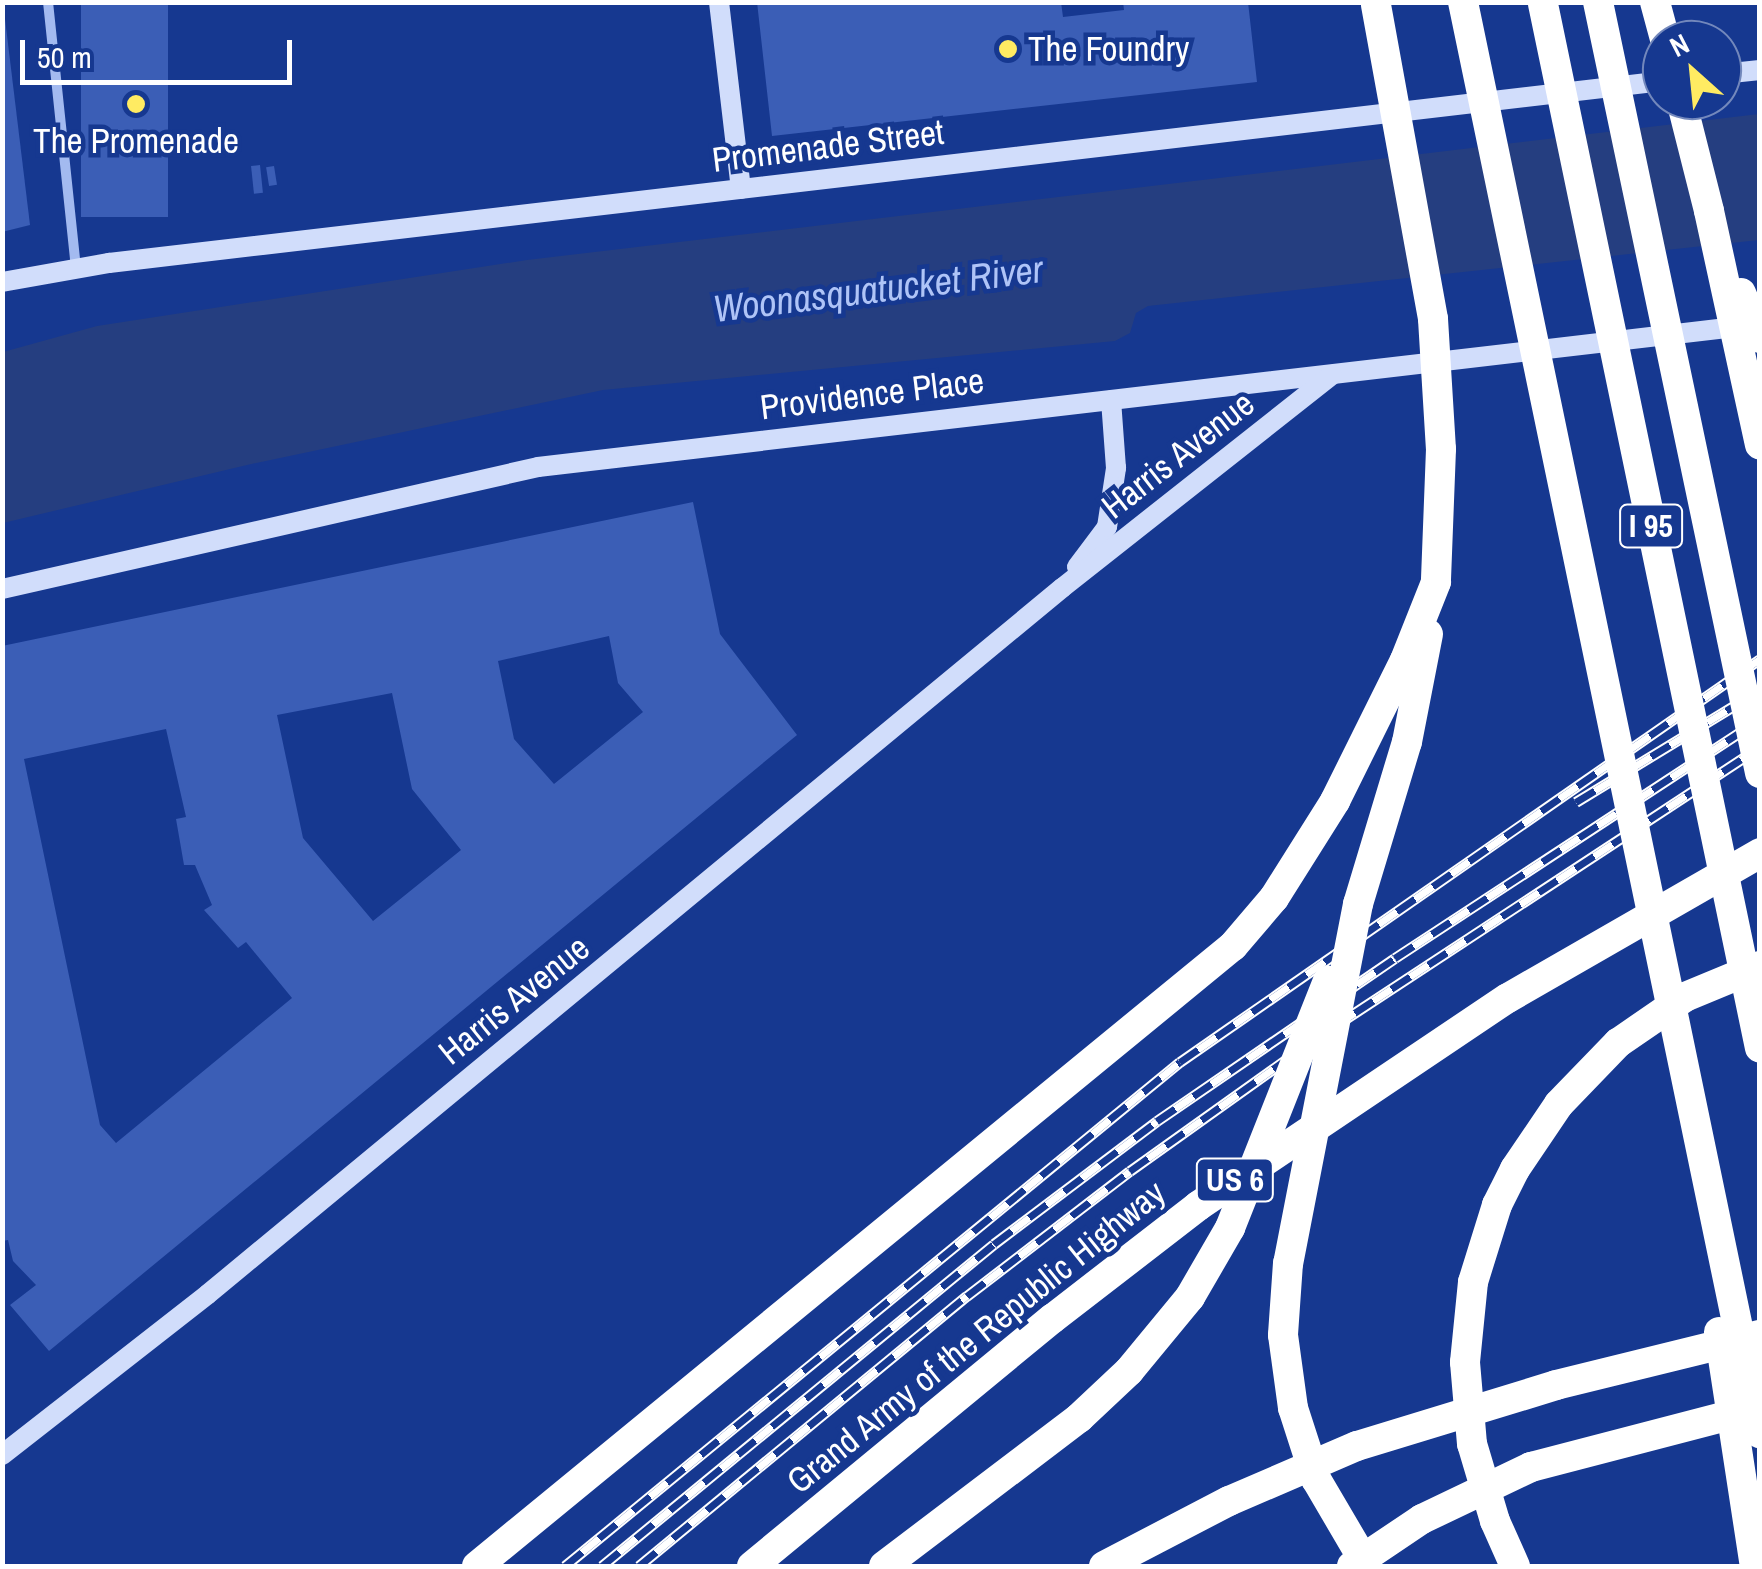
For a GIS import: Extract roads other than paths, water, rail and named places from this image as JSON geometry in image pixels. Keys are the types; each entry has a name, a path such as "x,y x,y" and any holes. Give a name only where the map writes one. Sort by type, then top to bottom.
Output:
{"highway":[{"name":"I 95","path":"1463,2 1760,1434"},
{"path":"1598,2 1760,773"},
{"path":"884,1566 1110,1391 1190,1297 1247,1189 1358,904 1411,727 1436,582 1441,449 1432,319 1376,4"},
{"name":"I 95","path":"1543,4 1760,1048"},
{"path":"1686,120 1760,444"},
{"path":"1709,211 1760,338"},
{"path":"477,1566 1233,946 1274,898 1335,801 1404,660 1436,582"},
{"name":"Grand Army of the Republic Highway","path":"752,1566 1052,1319 1214,1195 1508,998 1760,853"},
{"path":"1358,904 1288,1262 1283,1335 1293,1408 1316,1479 1367,1566"},
{"path":"1658,943 1755,1566"},
{"path":"1515,1566 1488,1502 1472,1444 1465,1362 1474,1282 1497,1205 1514,1170 1559,1104 1618,1043 1685,997 1760,966"},
{"path":"1104,1566 1229,1501 1357,1446 1556,1385 1760,1335"},
{"path":"1352,1566 1422,1518 1531,1467 1760,1407"}],"main road":[{"path":"718,2 741,189"},
{"name":"Promenade Street","path":"2,282 76,268 1642,83"},
{"name":"Providence Place","path":"2,589 538,467 1760,324"},
{"name":"Harris Avenue","path":"2,1456 208,1294 1062,588 1334,374"},
{"name":"Harris Avenue","path":"1062,588 1107,527 1116,468 1110,400"}],"street":[{"path":"48,2 76,268"}],"water":[{"name":"Woonasquatucket River","path":"1759,114 1759,240 1148,306 1136,313 1130,333 1115,341 603,390 247,465 3,523 3,352 97,326 527,260 1708,120 1742,120 1742,116"}],"railway":[{"path":"565,1566 1180,1062 1760,659"},
{"path":"1576,802 1760,690"},
{"path":"602,1566 994,1244 1157,1121 1395,958 1760,719"},
{"path":"639,1566 967,1296 1130,1171 1318,1037 1760,747"}],"place":[{"name":"The Foundry","path":"1008,49"},
{"name":"The Promenade","path":"136,104"}]}
